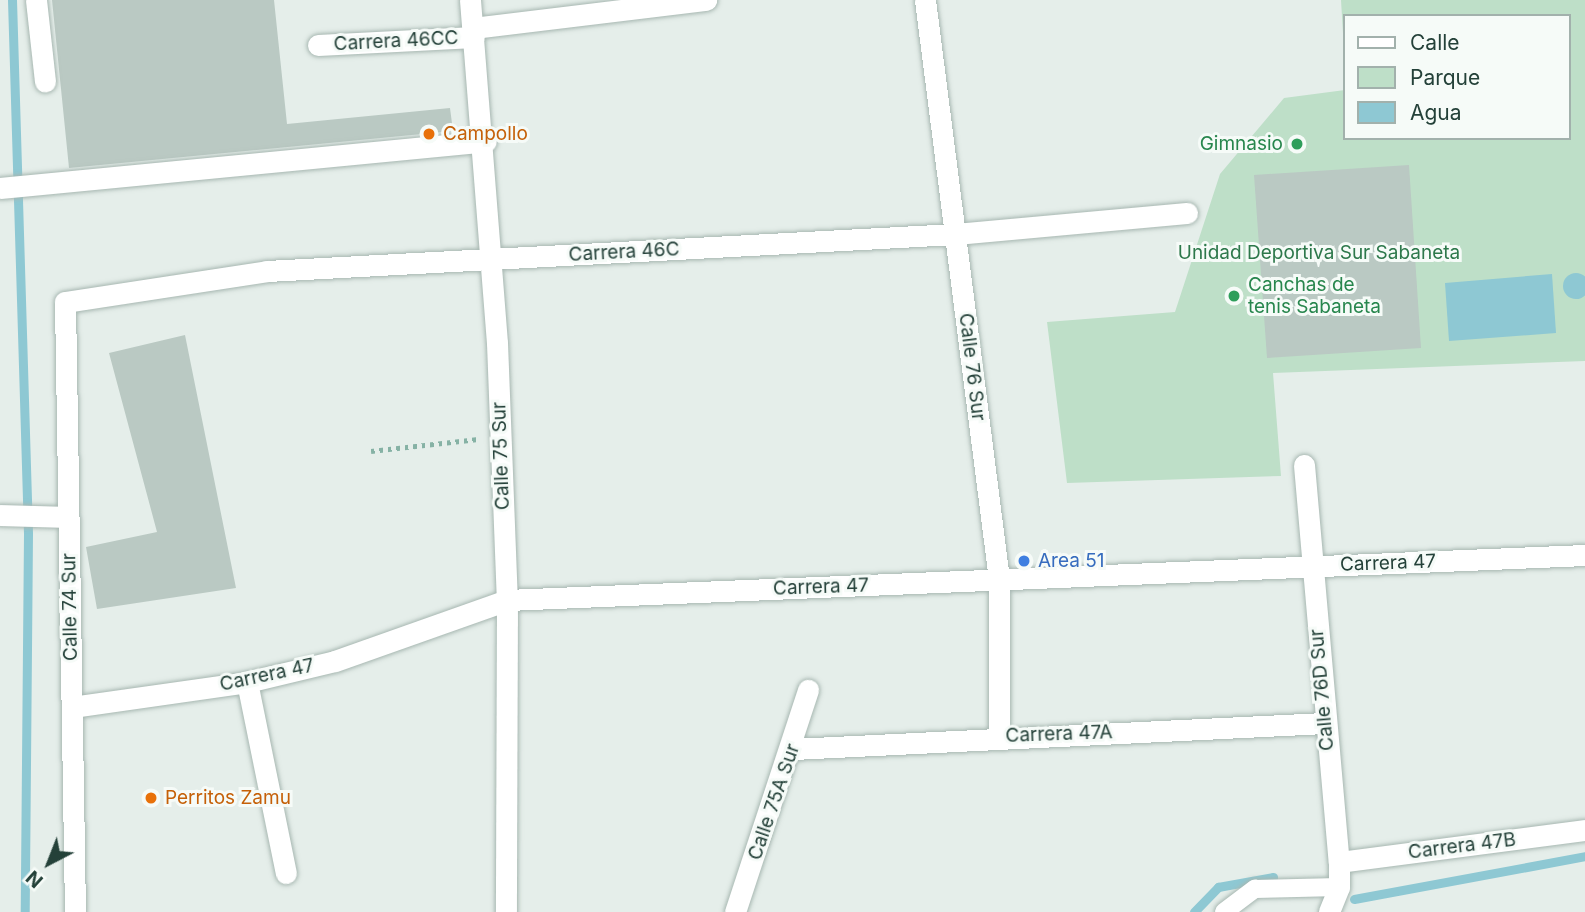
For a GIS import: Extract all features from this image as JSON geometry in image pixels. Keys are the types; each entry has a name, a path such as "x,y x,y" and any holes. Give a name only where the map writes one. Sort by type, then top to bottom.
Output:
{"street":[{"path":"36,0 45,82"},
{"name":"Calle 75 Sur","path":"470,0 486,141 507,600 506,912"},
{"name":"Carrera 46CC","path":"318,45 473,32 706,0"},
{"name":"Calle 76 Sur","path":"925,0 999,579 999,736"},
{"path":"3,188 486,141"},
{"name":"Carrera 46C","path":"65,302 267,271 955,234 1187,213"},
{"name":"Calle 74 Sur","path":"65,302 60,517 72,707 75,912"},
{"name":"Calle 76D Sur","path":"1304,465 1310,566 1339,862 1339,887 1329,912"},
{"path":"6,515 60,517"},
{"name":"Carrera 47","path":"72,707 247,682 421,634 507,600 1585,555"},
{"path":"247,682 286,873"},
{"name":"Calle 75A Sur","path":"736,912 793,749 808,690"},
{"name":"Carrera 47A","path":"793,749 999,736 1325,723"},
{"name":"Carrera 47B","path":"1339,862 1585,830"},
{"path":"1224,912 1255,889 1339,887"}],"path":[{"path":"371,451 500,436"}],"green space":[{"name":"Unidad Deportiva Sur Sabaneta","path":"1341,0 1585,0 1585,361 1273,373 1281,476 1067,483 1047,322 1175,312 1220,174 1284,98 1344,90 1344,140 1571,140 1571,14 1344,14 1344,50"}],"water":[{"path":"1576,273 1585,277 1585,295 1576,299 1567,295 1563,286 1567,277"},
{"path":"1552,274 1556,333 1449,341 1445,283"}],"building":[{"path":"52,0 274,0 287,124 450,108 453,131 69,168"},
{"path":"1409,165 1421,348 1267,358 1254,175"},
{"path":"185,335 236,588 97,609 86,547 157,532 109,353"}],"waterway":[{"path":"12,0 28,534 25,912"},
{"path":"1354,899 1585,856"},
{"path":"1194,912 1218,887 1273,877"}],"place":[{"name":"Campollo","path":"429,134"},
{"name":"Gimnasio","path":"1297,144"},
{"name":"Canchas de tenis Sabaneta","path":"1234,296"},
{"name":"Area 51","path":"1024,561"},
{"name":"Perritos Zamu","path":"151,798"}]}
